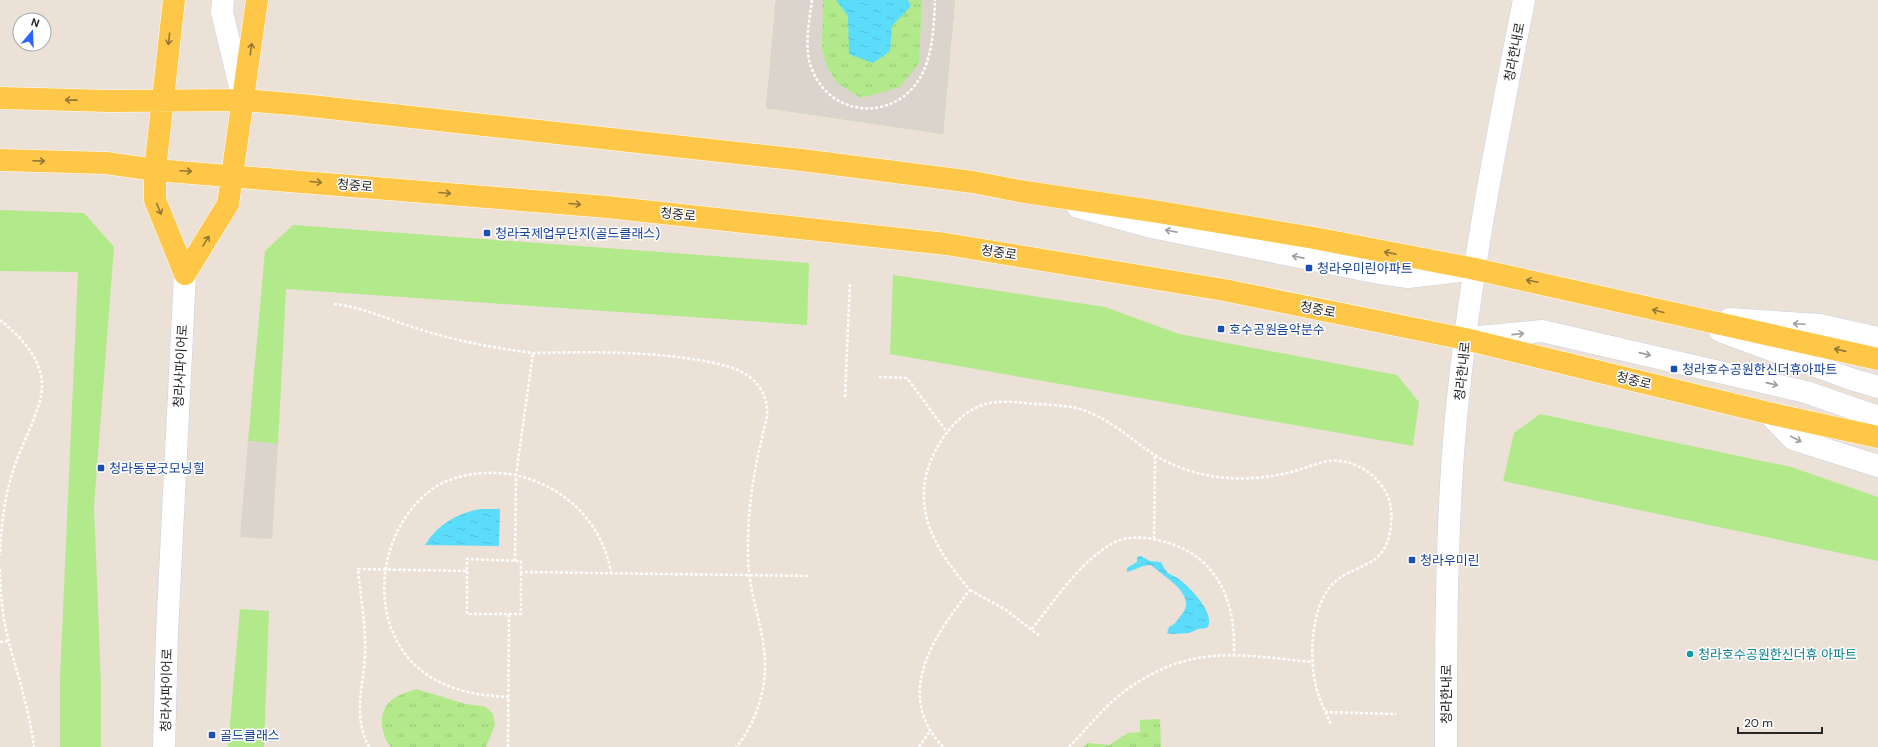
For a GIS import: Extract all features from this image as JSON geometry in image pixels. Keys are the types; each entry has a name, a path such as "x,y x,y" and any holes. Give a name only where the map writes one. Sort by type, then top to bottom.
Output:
{"main road":[{"path":"174,0 155,170 155,200 185,274"},
{"name":"청라사파이어로","path":"185,274 228,204 234,175 257,0"},
{"path":"0,98 110,101 244,100 802,160 973,182 1019,191 1182,216 1475,269 1550,284 1682,317 1878,359"},
{"name":"청중로","path":"0,160 106,163 155,170 234,175 607,207 946,244 1224,290 1465,339 1768,413 1878,437"}],"street":[{"path":"223,0 222,12 244,100"},
{"name":"청라한내로","path":"1446,747 1448,544 1454,440 1465,339 1475,269 1524,0"},
{"name":"청라사파이어로","path":"164,747 167,625 185,274"},
{"path":"1682,317 1820,325 1878,338"},
{"path":"1682,317 1878,388"},
{"path":"1465,339 1542,331 1806,392 1878,417"},
{"path":"1768,413 1793,439 1878,466"}],"path":[{"path":"812,0 807,39 813,72 820,84 832,96 861,109 876,109 889,106 902,98 923,72 932,33 934,0"},
{"path":"845,397 850,282"},
{"path":"334,304 359,308 446,337 533,353 632,352 673,356 729,367 750,378 765,397 768,407 751,484 748,541 749,575 752,597 763,636 766,671 764,686 753,719 747,733 736,747"},
{"path":"0,320 15,333 29,349 39,366 42,385 40,400 16,463 8,490 4,510 0,555"},
{"path":"515,561 516,475 533,353"},
{"path":"879,376 907,378 947,432"},
{"path":"1041,637 1006,610 970,590 947,561 931,534 926,517 925,479 928,465 936,448 947,432 959,419 974,409 986,404 1001,402 1063,406 1084,410 1108,422 1155,456 1185,468 1224,477 1256,478 1297,471 1330,461 1359,466 1372,475 1383,487 1390,500 1392,516 1386,546 1376,559 1343,576 1331,585 1323,597 1314,635 1313,662 1315,683 1331,725"},
{"path":"1154,539 1155,456"},
{"path":"509,697 470,693 442,682 416,666 398,644 387,616 384,589 385,569 391,546 404,521 422,498 432,489 444,482 473,474 488,472 516,475 550,488 570,500 594,528 606,553 611,573"},
{"path":"1032,629 1077,575 1103,549 1118,540 1134,538 1154,539 1169,542 1186,549 1202,560 1223,587 1233,621 1234,654"},
{"path":"467,559 515,561 521,561 521,614 467,614 467,559"},
{"path":"0,569 2,608 9,641 27,703 34,747"},
{"path":"369,747 363,737 358,712 365,669 365,642 358,569 467,571"},
{"path":"522,572 810,576"},
{"path":"942,747 930,731 920,709 921,672 927,656 939,634 970,590"},
{"path":"508,747 509,614"},
{"path":"0,642 9,641"},
{"path":"1069,747 1124,692 1140,681 1179,662 1202,656 1234,654 1313,662"},
{"path":"1325,712 1396,714"},
{"path":"919,747 930,731"}],"green space":[{"path":"776,0 955,0 943,134 766,108"},
{"path":"0,210 84,213 114,247 94,506 101,684 101,747 60,747 60,678 78,272 0,271"},
{"path":"293,225 809,263 807,325 286,289 278,444 248,441 265,251"},
{"path":"893,275 1105,307 1179,334 1397,375 1419,402 1413,446 890,354"},
{"path":"1540,414 1791,467 1878,497 1878,561 1503,481 1514,433"},
{"path":"240,609 269,611 264,747 228,747"},
{"path":"416,689 466,704 486,707 493,714 495,725 486,747 391,747 384,736 382,716 384,709 395,697"},
{"path":"1160,719 1161,747 1083,747 1088,743 1109,745 1128,733 1140,732 1140,720"}],"shaded area":[{"path":"776,0 823,0 822,49 827,67 837,83 861,98 900,87 919,63 922,0 955,0 943,134 766,108"},
{"path":"248,441 278,444 272,539 240,537"}],"water":[{"path":"836,0 908,0 911,6 892,26 890,51 873,63 849,54 848,16"},
{"path":"480,509 500,509 499,546 425,545 435,532 448,521 463,514"},
{"path":"1141,556 1150,561 1161,562 1168,573 1179,579 1189,588 1205,609 1209,622 1207,628 1198,629 1189,633 1167,633 1169,627 1175,623 1182,614 1186,607 1186,600 1177,586 1151,565 1127,572 1127,568 1137,562 1137,557"}],"place":[{"name":"청라국제업무단지(골드클래스)","path":"487,233"},
{"name":"청라우미린아파트","path":"1309,268"},
{"name":"호수공원음악분수","path":"1221,329"},
{"name":"청라호수공원한신더휴아파트","path":"1674,369"},
{"name":"청라동문굿모닝힐","path":"101,468"},
{"name":"청라우미린","path":"1412,560"},
{"name":"청라호수공원한신더휴 아파트","path":"1690,654"},
{"name":"골드클래스","path":"212,735"}]}
